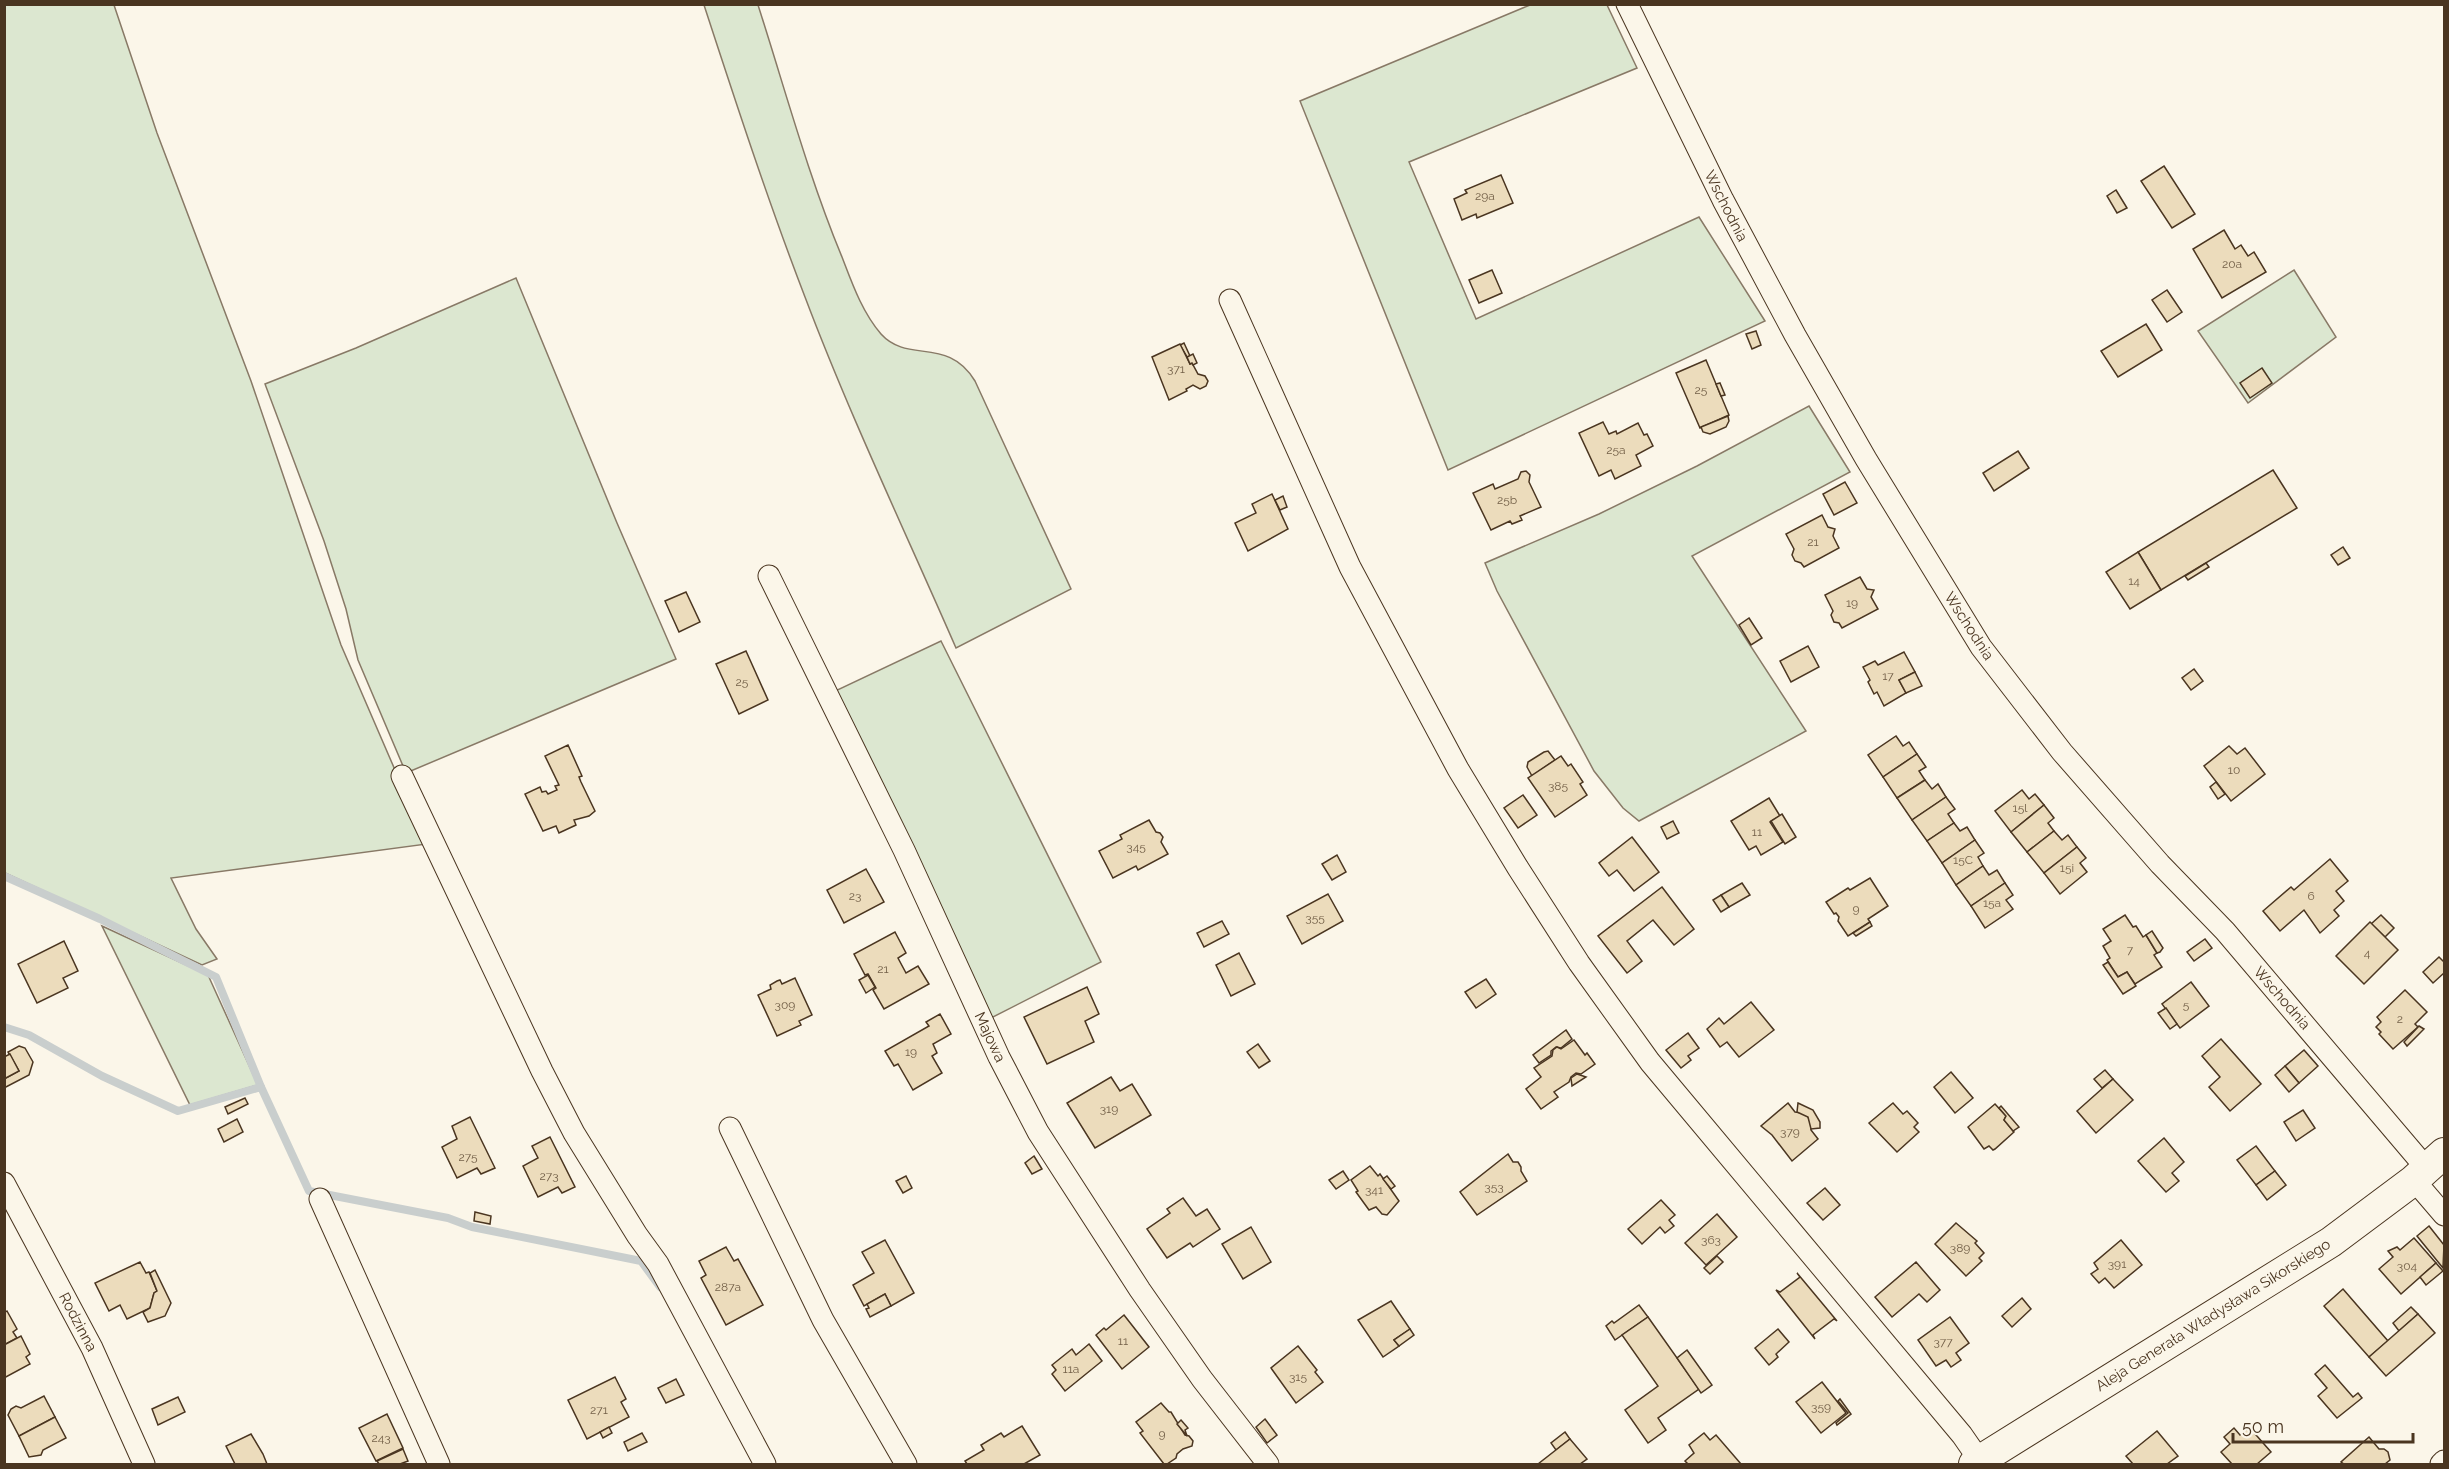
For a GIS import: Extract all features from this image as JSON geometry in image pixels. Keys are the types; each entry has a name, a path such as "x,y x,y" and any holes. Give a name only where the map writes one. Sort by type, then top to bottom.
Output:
{"main road":[{"name":"Aleja Generała Władysława Sikorskiego","path":"1977,1463 2331,1242 2428,1167"}],"street":[{"name":"Wschodnia","path":"1627,4 1723,200 1800,344 1866,459 1981,647 2062,752 2160,864 2224,931 2428,1167 2445,1215"},
{"path":"1230,300 1350,567 1458,769 1579,963 1650,1062 1962,1435 1977,1463"},
{"name":"Majowa","path":"769,576 904,850 999,1057 1038,1132 1146,1299 1202,1379 1268,1464"},
{"path":"402,776 542,1071 574,1133 637,1235 658,1264 765,1464"},
{"path":"730,1128 823,1320 906,1464"},
{"name":"Rodzinna","path":"4,1183 92,1348 144,1464"},
{"path":"320,1199 439,1464"}],"green space":[{"path":"5,5 114,5 157,133 251,381 341,645 427,844 171,878 196,929 217,959 202,965 5,873"},
{"path":"704,5 758,5 818,195 863,307 881,334 892,343 903,348 941,354 953,359 964,367 975,381 1071,589 956,648 822,341 765,188"},
{"path":"1530,5 1607,5 1637,68 1409,162 1476,319 1699,217 1765,321 1448,470 1300,101"},
{"path":"2294,270 2336,337 2248,403 2198,331"},
{"path":"516,278 676,659 406,773 358,660 346,609 324,541 265,384 356,348"},
{"path":"1809,406 1850,472 1692,556 1806,731 1639,821 1623,808 1594,771 1497,591 1485,563 1599,514 1697,466"},
{"path":"941,641 1101,962 989,1019 833,692"},
{"path":"102,926 208,975 258,1085 190,1105"}],"building":[{"path":"2164,166 2195,214 2172,228 2141,181"},
{"path":"1501,175 1513,203 1477,218 1476,214 1462,220 1454,199 1467,193 1465,190"},
{"path":"2116,190 2127,208 2117,213 2107,196"},
{"path":"2224,230 2235,249 2241,245 2248,256 2254,252 2266,272 2222,298 2193,249"},
{"path":"1492,270 1502,293 1479,303 1469,280"},
{"path":"2167,290 2182,312 2167,322 2152,300"},
{"path":"2146,324 2162,350 2118,377 2101,351"},
{"path":"1756,331 1761,345 1752,349 1746,334"},
{"path":"1184,343 1190,356 1187,357 1180,345"},
{"path":"1180,344 1190,364 1192,363 1198,374 1205,376 1208,381 1206,386 1200,389 1193,385 1186,389 1187,391 1169,400 1152,357"},
{"path":"1193,354 1197,363 1193,365 1187,357"},
{"path":"1706,360 1729,415 1700,428 1676,373"},
{"path":"2262,368 2272,383 2250,398 2240,383"},
{"path":"1720,383 1725,395 1721,396 1716,384"},
{"path":"1728,416 1729,421 1726,427 1710,434 1703,432 1701,427"},
{"path":"1603,422 1609,434 1616,431 1617,434 1638,423 1653,446 1636,455 1641,466 1615,479 1611,470 1599,476 1579,433"},
{"path":"2018,451 2029,468 1994,491 1983,473"},
{"path":"2273,470 2297,508 2161,590 2138,552"},
{"path":"1526,471 1530,475 1529,482 1541,507 1520,516 1522,520 1512,524 1510,521 1491,530 1473,493 1493,484 1495,489 1518,479 1521,472"},
{"path":"1845,482 1857,503 1834,515 1823,494"},
{"path":"1272,494 1288,529 1248,551 1235,523 1256,513 1252,504"},
{"path":"1283,496 1287,507 1280,510 1275,500"},
{"path":"1822,515 1828,527 1835,529 1833,536 1839,548 1804,567 1795,561 1792,555 1794,549 1786,534"},
{"path":"2343,547 2350,558 2338,565 2331,555"},
{"path":"2138,552 2161,590 2130,609 2106,572"},
{"path":"2206,563 2209,567 2188,580 2185,576"},
{"path":"1860,577 1867,589 1874,590 1871,597 1878,609 1842,628 1839,623 1834,622 1831,615 1833,611 1825,595"},
{"path":"686,592 700,622 679,632 665,601"},
{"path":"1749,618 1762,638 1751,645 1739,625"},
{"path":"1808,646 1819,667 1791,682 1780,661"},
{"path":"746,651 768,700 739,714 716,664"},
{"path":"1904,652 1915,672 1899,680 1906,693 1884,706 1877,692 1874,694 1863,667 1875,661 1878,665"},
{"path":"2194,669 2203,681 2191,690 2182,678"},
{"path":"1915,672 1922,686 1906,693 1899,680"},
{"path":"1896,736 1903,746 1909,742 1917,754 1883,777 1868,755"},
{"path":"568,745 582,776 579,777 581,782 595,811 589,816 574,820 576,825 559,833 556,826 543,831 525,794 540,787 542,792 546,791 548,794 557,790 555,786 559,785 545,756"},
{"path":"2229,746 2237,754 2245,748 2265,774 2231,801 2204,766"},
{"path":"1548,751 1555,760 1532,776 1527,767 1528,762"},
{"path":"1917,754 1926,767 1919,771 1925,780 1897,798 1883,777"},
{"path":"1561,756 1568,766 1571,764 1583,782 1580,784 1587,795 1555,817 1528,778"},
{"path":"1925,780 1932,789 1938,784 1946,797 1912,820 1897,798"},
{"path":"2216,782 2225,794 2218,799 2210,787"},
{"path":"2022,790 2029,799 2035,794 2044,805 2011,832 1995,811"},
{"path":"1523,795 1537,815 1518,828 1504,808"},
{"path":"1946,797 1955,809 1948,814 1954,823 1927,841 1912,820"},
{"path":"1769,798 1780,816 1770,822 1783,842 1761,855 1756,846 1749,850 1731,821"},
{"path":"2044,805 2054,818 2048,823 2054,831 2027,852 2011,832"},
{"path":"1782,814 1796,837 1785,844 1771,821"},
{"path":"1149,820 1156,832 1163,837 1161,842 1168,854 1138,870 1136,866 1113,878 1099,851 1122,839 1120,835"},
{"path":"1673,821 1679,833 1667,839 1661,827"},
{"path":"1954,823 1960,831 1967,827 1975,840 1942,863 1927,841"},
{"path":"2054,831 2062,840 2068,835 2077,847 2044,873 2027,852"},
{"path":"1632,837 1659,872 1634,891 1617,870 1609,876 1599,863"},
{"path":"1975,840 1984,853 1978,857 1983,866 1956,885 1942,863"},
{"path":"2077,847 2086,858 2080,863 2087,872 2060,894 2044,873"},
{"path":"1337,855 1346,872 1332,880 1322,864"},
{"path":"2330,859 2348,881 2336,891 2344,901 2334,910 2339,916 2320,933 2304,910 2280,931 2263,911 2291,887 2294,890"},
{"path":"1983,866 1989,875 1997,870 2005,883 1971,906 1956,885"},
{"path":"866,869 884,902 844,923 827,890"},
{"path":"1870,878 1888,906 1868,919 1870,922 1848,936 1838,921 1839,917 1836,913 1834,914 1826,902"},
{"path":"1742,883 1750,895 1729,907 1721,895"},
{"path":"2005,883 2013,895 2006,900 2013,909 1985,928 1971,906"},
{"path":"1662,887 1694,929 1674,945 1653,920 1627,941 1642,961 1627,973 1598,936"},
{"path":"1328,894 1343,921 1302,944 1287,916"},
{"path":"1721,895 1729,907 1721,912 1713,900"},
{"path":"2125,915 2143,937 2146,935 2162,967 2135,984 2127,972 2118,977 2107,960 2110,958 2103,946 2111,941 2103,929"},
{"path":"2381,915 2394,928 2385,937 2371,924"},
{"path":"1222,921 1229,934 1204,947 1197,933"},
{"path":"1870,922 1872,926 1856,936 1853,933"},
{"path":"2370,922 2398,950 2364,984 2336,956"},
{"path":"2152,931 2163,948 2157,953 2146,935"},
{"path":"895,932 906,953 898,958 906,973 918,966 929,984 884,1009 873,990 876,988 868,974 865,975 854,954"},
{"path":"2205,939 2212,948 2194,961 2187,952"},
{"path":"64,941 78,971 63,978 68,988 37,1003 18,964"},
{"path":"1239,953 1255,984 1231,996 1216,965"},
{"path":"2439,957 2444,962 2444,973 2433,983 2423,972"},
{"path":"2108,962 2118,977 2127,972 2136,986 2123,994 2103,965"},
{"path":"868,975 875,987 866,993 859,980"},
{"path":"795,978 812,1015 799,1021 801,1025 777,1036 758,995 771,989 770,985 777,981 780,980 782,984"},
{"path":"1486,979 1496,994 1476,1008 1465,992"},
{"path":"2191,982 2209,1006 2180,1028 2162,1004"},
{"path":"1087,987 1099,1014 1085,1021 1094,1042 1047,1064 1024,1017"},
{"path":"2405,990 2427,1012 2415,1024 2418,1027 2393,1049 2379,1034 2381,1032 2376,1027 2381,1022 2377,1017"},
{"path":"1751,1002 1774,1030 1739,1057 1727,1042 1720,1047 1707,1029 1719,1018 1724,1024"},
{"path":"2166,1008 2177,1024 2170,1029 2158,1013"},
{"path":"940,1014 951,1034 933,1044 937,1053 932,1056 942,1073 913,1090 898,1064 894,1066 885,1051 929,1026 926,1022"},
{"path":"2419,1026 2424,1029 2407,1046 2404,1042"},
{"path":"1566,1030 1572,1039 1561,1048 1556,1047 1551,1051 1551,1055 1539,1063 1533,1055"},
{"path":"1688,1033 1699,1048 1688,1056 1691,1060 1681,1068 1666,1050"},
{"path":"2221,1039 2261,1084 2230,1111 2209,1087 2220,1077 2202,1056"},
{"path":"1574,1040 1595,1064 1581,1074 1576,1073 1571,1077 1569,1082 1554,1092 1558,1097 1541,1109 1526,1089 1541,1077 1534,1068 1552,1056 1553,1050 1557,1047 1561,1049"},
{"path":"1258,1044 1270,1061 1259,1068 1247,1052"},
{"path":"19,1046 25,1048 33,1062 29,1075 4,1088 4,1079 19,1071 8,1052"},
{"path":"2304,1050 2318,1066 2299,1083 2285,1066"},
{"path":"10,1054 19,1071 4,1079 4,1057"},
{"path":"2285,1066 2299,1083 2289,1092 2275,1075"},
{"path":"2105,1070 2113,1079 2102,1088 2094,1079"},
{"path":"1951,1072 1973,1098 1955,1113 1934,1087"},
{"path":"1577,1074 1586,1077 1572,1086 1571,1078"},
{"path":"1111,1077 1120,1091 1132,1084 1151,1115 1095,1148 1067,1103"},
{"path":"2113,1079 2133,1100 2096,1133 2077,1111"},
{"path":"245,1098 248,1104 228,1114 225,1107"},
{"path":"1788,1103 1795,1112 1803,1113 1808,1117 1811,1130 1818,1139 1792,1161 1772,1135 1761,1126"},
{"path":"1798,1103 1813,1110 1820,1122 1820,1128 1811,1129 1808,1117 1797,1112"},
{"path":"1893,1103 1903,1114 1907,1111 1918,1123 1914,1127 1919,1132 1897,1152 1869,1123"},
{"path":"1995,1104 2006,1116 2004,1120 2014,1132 1995,1149 1989,1146 1984,1149 1968,1127"},
{"path":"2001,1106 2019,1127 2013,1131 2004,1120 2006,1116 1999,1108"},
{"path":"2303,1110 2315,1128 2296,1141 2284,1122"},
{"path":"470,1117 495,1168 481,1174 477,1168 457,1178 442,1147 457,1139 452,1126"},
{"path":"237,1119 243,1132 224,1142 218,1129"},
{"path":"550,1137 575,1187 562,1193 558,1187 538,1197 523,1166 538,1158 532,1146"},
{"path":"2164,1138 2184,1162 2172,1173 2179,1181 2166,1192 2138,1161"},
{"path":"2256,1146 2275,1171 2256,1185 2237,1160"},
{"path":"1508,1154 1513,1162 1518,1162 1527,1181 1477,1215 1460,1192"},
{"path":"1034,1156 1042,1169 1032,1174 1025,1163"},
{"path":"1370,1166 1378,1176 1380,1174 1399,1201 1387,1215 1382,1214 1376,1207 1369,1210 1356,1192 1358,1191 1351,1180"},
{"path":"1343,1171 1349,1180 1336,1189 1329,1180"},
{"path":"2275,1171 2286,1185 2267,1200 2256,1185"},
{"path":"906,1176 912,1188 903,1193 896,1181"},
{"path":"1387,1176 1395,1186 1391,1189 1383,1179"},
{"path":"1825,1188 1840,1205 1823,1220 1807,1203"},
{"path":"1183,1198 1196,1216 1207,1209 1220,1229 1193,1247 1190,1243 1167,1258 1147,1229 1170,1213 1167,1209"},
{"path":"1661,1200 1675,1215 1669,1220 1674,1226 1665,1233 1660,1227 1642,1244 1628,1229"},
{"path":"475,1212 491,1216 490,1224 474,1221"},
{"path":"1717,1214 1737,1237 1706,1265 1685,1243"},
{"path":"1956,1223 1977,1241 1975,1243 1984,1253 1979,1258 1982,1261 1966,1276 1935,1244"},
{"path":"2429,1226 2444,1245 2443,1268 2417,1236"},
{"path":"1251,1227 1271,1262 1243,1279 1222,1244"},
{"path":"2414,1238 2436,1263 2401,1294 2379,1269 2393,1257 2388,1251 2397,1247 2400,1250"},
{"path":"885,1240 914,1293 891,1306 885,1294 864,1306 853,1285 874,1273 862,1252"},
{"path":"2121,1240 2142,1265 2114,1288 2105,1278 2099,1283 2091,1274 2098,1269 2094,1263"},
{"path":"726,1247 734,1261 738,1259 763,1305 726,1325 701,1278 706,1275 699,1261"},
{"path":"1717,1256 1723,1262 1710,1274 1704,1268"},
{"path":"140,1262 146,1273 149,1272 157,1291 154,1293 150,1308 127,1319 120,1305 109,1311 95,1283"},
{"path":"1916,1262 1940,1290 1927,1302 1919,1294 1892,1317 1875,1297"},
{"path":"2436,1263 2443,1271 2426,1285 2420,1277"},
{"path":"155,1270 171,1303 165,1316 148,1322 143,1312 150,1308 154,1293 157,1291 150,1273"},
{"path":"1797,1273 1837,1321 1834,1319 1813,1335 1815,1339 1776,1290 1780,1292 1800,1277"},
{"path":"2343,1289 2388,1341 2369,1357 2324,1306"},
{"path":"885,1294 891,1306 870,1317 866,1309 869,1308 867,1304"},
{"path":"2022,1298 2031,1309 2012,1327 2002,1316"},
{"path":"1391,1301 1410,1329 1394,1340 1399,1346 1383,1357 1358,1320"},
{"path":"1639,1305 1648,1317 1615,1340 1606,1326"},
{"path":"2411,1307 2418,1314 2399,1331 2393,1323"},
{"path":"7,1311 17,1329 13,1332 17,1338 4,1345 4,1313"},
{"path":"2418,1314 2435,1333 2386,1376 2369,1357"},
{"path":"1124,1315 1149,1347 1122,1369 1096,1335"},
{"path":"1648,1317 1699,1389 1658,1418 1666,1430 1648,1443 1625,1410 1658,1386 1622,1335"},
{"path":"1950,1317 1969,1343 1956,1353 1961,1360 1951,1367 1946,1360 1936,1366 1918,1340"},
{"path":"1410,1329 1414,1335 1399,1346 1394,1340"},
{"path":"1778,1329 1789,1342 1776,1354 1778,1357 1769,1365 1755,1348"},
{"path":"21,1336 30,1354 26,1357 30,1364 4,1378 4,1345"},
{"path":"1089,1344 1102,1361 1065,1391 1052,1374 1056,1370 1052,1365 1072,1349 1076,1355"},
{"path":"1298,1346 1317,1370 1315,1372 1323,1382 1296,1403 1271,1368"},
{"path":"1687,1350 1712,1385 1701,1393 1677,1358"},
{"path":"2325,1365 2353,1397 2358,1393 2362,1398 2337,1418 2318,1396 2327,1388 2315,1374"},
{"path":"615,1377 626,1399 621,1402 629,1417 587,1439 568,1400"},
{"path":"676,1379 684,1395 666,1403 658,1388"},
{"path":"1822,1382 1846,1413 1821,1433 1796,1402"},
{"path":"44,1396 55,1417 19,1436 8,1415 11,1409 16,1406 21,1408"},
{"path":"178,1397 185,1412 158,1425 152,1409"},
{"path":"1840,1399 1851,1414 1837,1425 1836,1423 1848,1413 1838,1401"},
{"path":"1161,1403 1171,1412 1185,1435 1193,1441 1192,1446 1183,1449 1167,1464 1164,1464 1140,1433 1143,1431 1136,1422"},
{"path":"387,1414 403,1448 376,1461 359,1428"},
{"path":"55,1417 66,1438 43,1450 41,1455 29,1457 19,1436"},
{"path":"1265,1419 1277,1435 1267,1443 1256,1427"},
{"path":"1181,1420 1188,1428 1185,1430 1187,1436 1177,1424"},
{"path":"1022,1426 1040,1455 1024,1464 967,1464 965,1461 984,1450 981,1445 1001,1433 1004,1437"},
{"path":"609,1427 612,1433 603,1438 600,1432"},
{"path":"2249,1427 2271,1452 2257,1464 2232,1464 2221,1452 2230,1444 2224,1437 2234,1428 2240,1435"},
{"path":"2157,1431 2178,1456 2167,1464 2133,1464 2126,1456"},
{"path":"1565,1432 1570,1439 1556,1450 1551,1443"},
{"path":"642,1433 647,1442 628,1451 624,1442"},
{"path":"1704,1433 1710,1440 1716,1435 1741,1464 1688,1464 1685,1461 1694,1453 1689,1445"},
{"path":"251,1434 267,1464 235,1464 226,1446"},
{"path":"2369,1437 2379,1449 2388,1452 2390,1460 2385,1464 2344,1464 2341,1462"},
{"path":"1570,1439 1587,1459 1580,1464 1538,1464"},
{"path":"403,1449 408,1461 400,1464 379,1464 377,1461"}],"waterway":[{"path":"4,876 100,919 216,977 261,1087"},
{"path":"4,1027 29,1035 102,1076 178,1111 261,1087 309,1191 448,1218 472,1227 641,1261 660,1287"}]}
